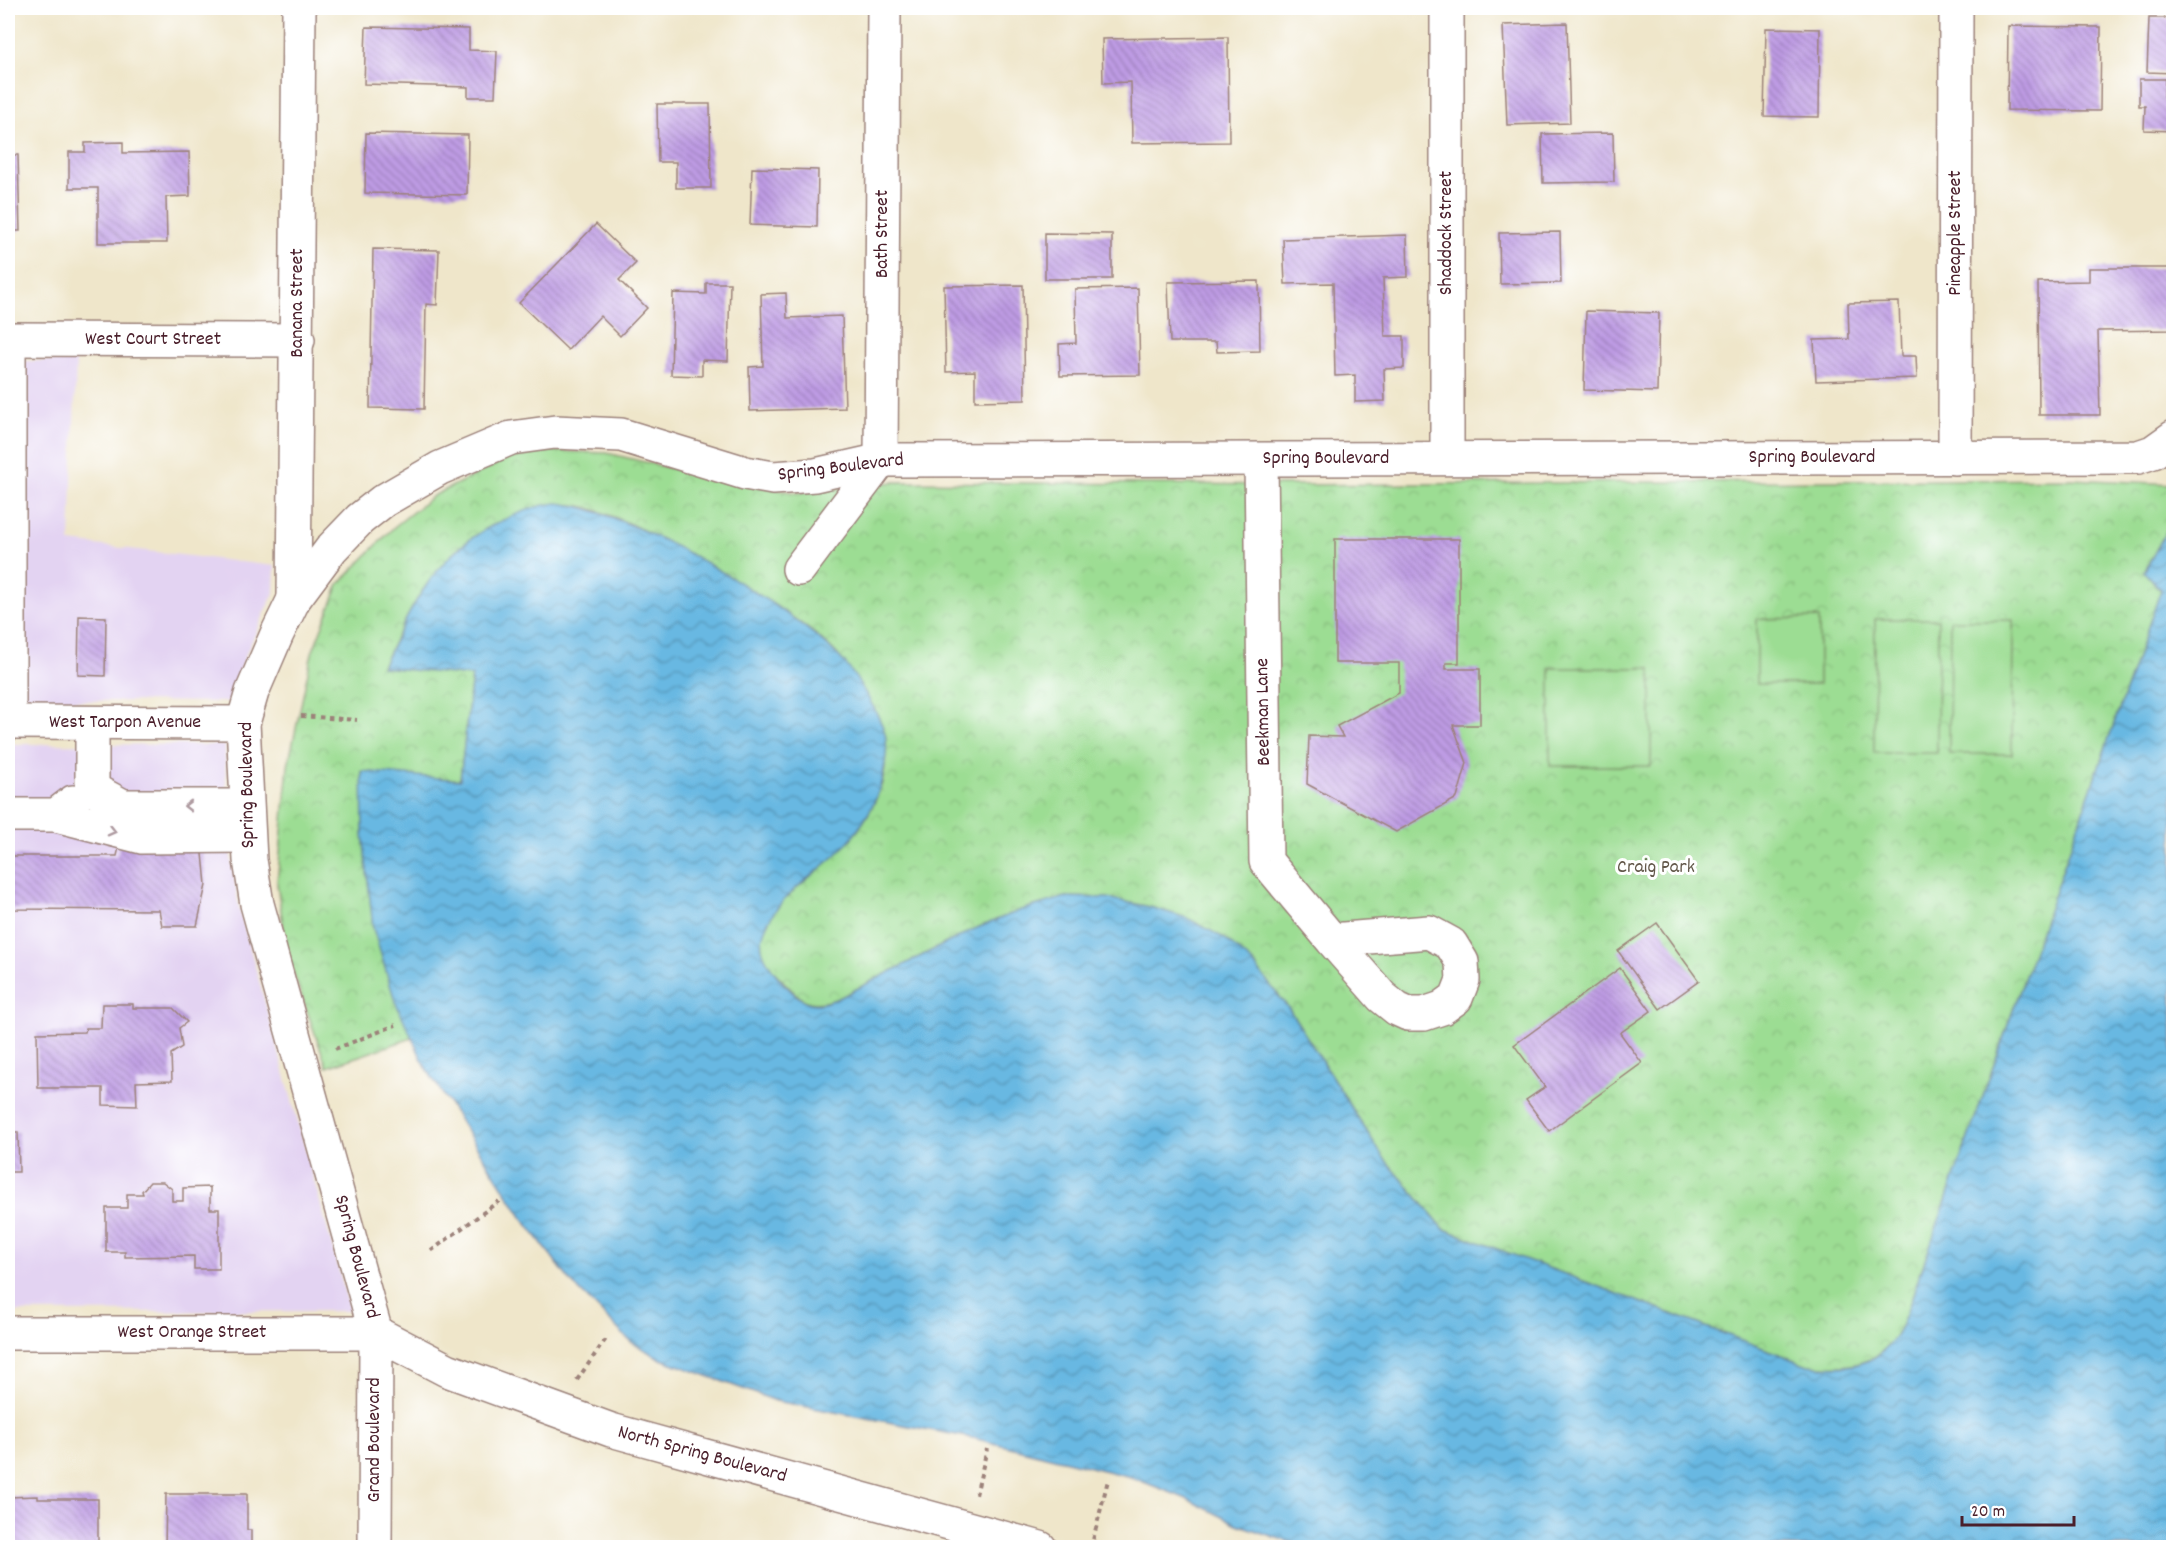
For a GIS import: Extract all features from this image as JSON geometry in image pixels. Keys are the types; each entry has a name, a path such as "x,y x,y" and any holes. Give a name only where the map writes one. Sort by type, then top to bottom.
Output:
{"street":[{"name":"Banana Street","path":"294,599 298,340 299,8"},
{"name":"Bath Street","path":"881,460 884,8"},
{"name":"Shaddock Street","path":"1447,8 1447,458"},
{"name":"Pineapple Street","path":"1955,458 1956,8"},
{"name":"West Court Street","path":"8,339 298,340"},
{"path":"8,339 8,722"},
{"name":"Spring Boulevard","path":"376,1333 257,904 247,821 243,723 252,692 294,599 332,548 360,519 383,501 467,455 511,438 555,432 621,435 745,473 773,478 796,478 881,460 2138,457 2168,443 2174,437"},
{"path":"799,569 881,460"},
{"name":"Beekman Lane","path":"1261,460 1266,861 1332,940"},
{"name":"West Tarpon Avenue","path":"8,722 243,723"},
{"path":"92,723 92,789"},
{"path":"56,815 92,789"},
{"path":"92,789 123,806 247,821"},
{"path":"8,815 56,815 142,837 247,821"},
{"name":"West Orange Street","path":"8,1333 376,1333"},
{"name":"North Spring Boulevard","path":"376,1333 447,1370 611,1430 1040,1548"},
{"name":"Grand Boulevard","path":"375,1548 376,1333"}],"path":[{"path":"301,716 357,720"},
{"path":"326,1053 396,1025"},
{"path":"431,1251 499,1201"},
{"path":"574,1384 608,1336"},
{"path":"969,1528 987,1449"},
{"path":"1090,1548 1108,1479"}],"shaded area":[{"path":"8,361 76,361 70,542 275,566 274,593 246,654 229,702 8,700"},
{"path":"8,744 225,745 227,832 239,908 350,1311 8,1312"}],"green space":[{"name":"Craig Park","path":"552,451 607,453 720,480 797,493 894,482 1291,485 2071,479 2173,484 2173,519 2144,572 2161,590 1904,1320 1887,1347 1877,1355 1853,1365 1824,1366 1808,1365 1444,1229 1383,1157 1289,1009 1252,962 1224,938 1187,918 1107,898 1066,897 1021,910 972,930 837,999 813,1003 802,999 768,965 764,959 761,942 766,925 777,908 809,875 853,836 878,795 884,776 884,760 855,686 846,666 825,642 771,602 670,544 628,523 589,508 550,505 535,508 488,528 466,542 432,577 406,618 382,666 472,675 460,780 362,772 373,928 412,1038 327,1067 288,958 277,884 288,766 312,653 339,584 394,527 433,496 509,458"},
{"path":"1819,618 1819,684 1757,684 1757,619"},
{"path":"1875,619 1938,619 1937,753 1874,753"},
{"path":"1950,620 2013,620 2012,754 1949,754"},
{"path":"1550,668 1651,668 1651,766 1550,766"}],"water":[{"path":"557,503 588,509 625,522 709,564 751,590 821,640 844,662 878,716 885,733 886,753 880,787 872,806 862,824 843,848 782,902 767,925 762,939 765,955 776,975 800,998 814,1004 837,999 972,930 1021,910 1066,897 1107,898 1187,918 1224,938 1252,962 1289,1009 1383,1157 1444,1229 1808,1365 1824,1367 1853,1365 1877,1356 1896,1335 1904,1320 2161,590 2144,572 2173,519 2173,1547 1303,1547 1237,1524 1187,1499 1131,1477 973,1438 776,1401 661,1359 631,1342 571,1282 524,1220 426,1068 395,1001 373,928 363,834 362,771 460,780 472,676 382,667 404,622 428,582 459,548 501,521 521,512"}],"building":[{"path":"2149,18 2174,18 2174,73 2147,72"},
{"path":"1567,23 1570,123 1507,125 1503,25"},
{"path":"2008,26 2101,27 2100,111 2007,110"},
{"path":"366,27 469,29 469,50 497,51 495,97 468,97 468,87 364,84"},
{"path":"1766,28 1820,29 1819,117 1764,116"},
{"path":"1228,37 1229,142 1132,143 1131,82 1103,83 1102,39"},
{"path":"2139,79 2165,79 2164,97 2174,97 2174,131 2144,130 2145,106 2139,106"},
{"path":"657,104 710,104 711,188 676,188 676,162 658,162"},
{"path":"366,133 468,135 467,195 365,193"},
{"path":"1613,133 1614,182 1543,183 1542,134"},
{"path":"123,142 123,153 189,152 190,196 166,197 167,243 98,243 98,188 69,188 69,152 85,152 85,143"},
{"path":"8,155 18,155 20,231 8,231"},
{"path":"752,168 818,170 817,227 750,225"},
{"path":"596,224 636,263 619,280 647,308 620,336 600,316 568,350 519,303"},
{"path":"1560,232 1561,283 1500,284 1499,233"},
{"path":"1045,233 1112,234 1112,279 1045,279"},
{"path":"1407,235 1408,277 1383,278 1385,336 1404,336 1404,368 1384,369 1385,401 1355,402 1355,375 1335,376 1333,283 1285,284 1283,239"},
{"path":"373,249 439,250 437,305 426,304 424,409 370,408"},
{"path":"2089,268 2174,268 2174,330 2098,331 2100,415 2039,415 2038,282 2089,281"},
{"path":"1259,281 1260,351 1217,352 1216,342 1170,342 1168,282"},
{"path":"706,283 730,283 728,361 702,360 702,376 671,375 673,293 706,294"},
{"path":"1023,285 1025,400 975,401 975,371 946,372 944,286"},
{"path":"1138,288 1140,375 1060,376 1059,344 1076,343 1075,289"},
{"path":"786,293 787,318 842,316 845,408 750,411 749,367 763,366 761,294"},
{"path":"1899,302 1901,356 1916,356 1917,378 1816,381 1814,340 1849,339 1848,303"},
{"path":"1586,311 1659,313 1657,392 1584,390"},
{"path":"1335,539 1459,539 1459,663 1446,663 1446,669 1480,669 1480,725 1453,725 1467,763 1457,798 1396,832 1307,784 1309,736 1343,737 1337,726 1399,693 1399,663 1335,663"},
{"path":"79,616 106,617 105,676 78,675"},
{"path":"125,822 200,822 206,885 197,926 162,926 159,910 8,909 8,856 117,856"},
{"path":"1657,923 1699,981 1660,1009 1618,951"},
{"path":"1620,968 1651,1011 1620,1033 1642,1063 1549,1131 1526,1100 1545,1087 1514,1045"},
{"path":"102,1004 133,1004 133,1008 173,1008 187,1022 179,1028 182,1047 171,1054 172,1081 136,1082 137,1106 103,1105 103,1088 38,1088 37,1033 85,1032 86,1028 101,1028"},
{"path":"8,1132 18,1132 19,1172 8,1172"},
{"path":"150,1182 163,1182 172,1189 172,1201 183,1201 183,1188 210,1187 210,1209 219,1209 219,1269 194,1269 194,1256 125,1257 125,1252 106,1252 106,1208 127,1208 127,1194 143,1194 142,1191"},
{"path":"166,1494 247,1494 247,1530 251,1530 251,1548 165,1548"},
{"path":"38,1496 38,1499 98,1499 98,1548 8,1548 8,1497"}]}
